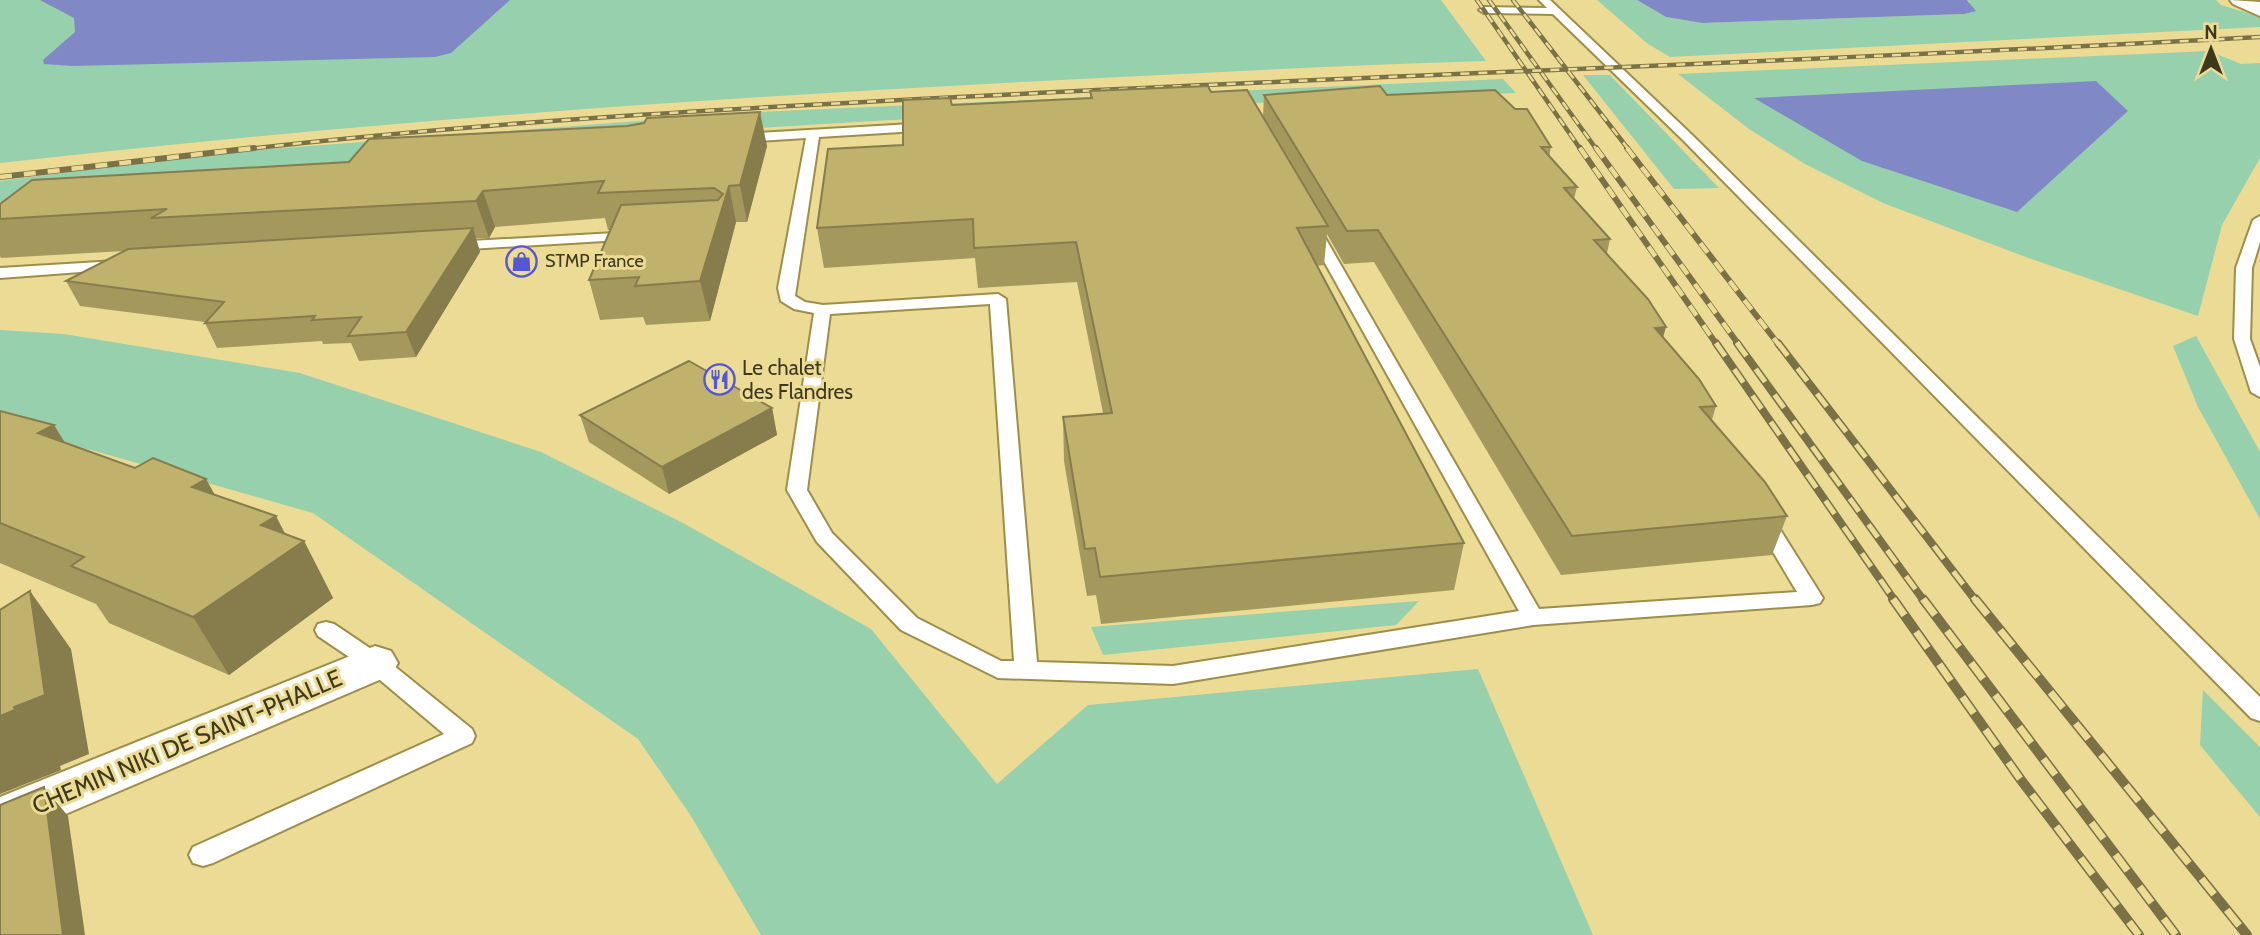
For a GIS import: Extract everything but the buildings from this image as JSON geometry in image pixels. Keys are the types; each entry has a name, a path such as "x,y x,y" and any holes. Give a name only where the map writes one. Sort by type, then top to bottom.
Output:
{"street":[{"path":"2240,0 2260,10"},
{"name":"CHEMIN NIKI DE SAINT-PHALLE","path":"0,820 375,663"}],"lane":[{"path":"1484,10 1549,5 1697,148 2260,712"},
{"path":"719,140 947,126"},
{"path":"813,133 786,288 787,298 800,306 823,310 998,299 1026,669"},
{"path":"1302,208 1533,617"},
{"path":"2259,226 2244,268 2242,339 2260,392"},
{"path":"444,247 652,235"},
{"path":"0,273 125,265"},
{"path":"823,310 797,490 824,537 909,624 998,668 1172,676 1533,617 1812,597 1754,503"},
{"path":"203,855 463,736 375,663 326,630"}],"green space":[{"path":"0,0 1441,0 1486,61 1060,80 662,104 397,124 0,163"},
{"path":"1597,0 1637,0 1666,17 1702,23 1964,14 1970,2 1967,0 2216,0 2221,5 2260,17 2260,27 1670,57 1648,44"},
{"path":"2209,51 2241,64 2260,63 2260,158 2222,225 2198,316 2031,259 1883,203 1805,164 1749,129 1678,74"},
{"path":"1583,75 1610,75 1719,188 1674,189"},
{"path":"1503,79 1516,93 1238,103 682,133 308,167 28,196 0,202 0,181 218,153 759,112"},
{"path":"0,330 64,334 300,373 541,452 683,523 871,629 997,784 1088,705 1478,669 1593,935 761,935 691,816 638,739 313,513 91,450 0,430"},
{"path":"2196,336 2260,452 2260,519 2198,407 2173,346"},
{"path":"1419,601 1396,625 1103,655 1091,627"},
{"path":"2203,690 2260,747 2260,817 2200,745"}],"water":[{"path":"40,0 510,0 451,53 435,57 73,66 44,64 43,60 75,32 74,18"},
{"path":"1637,0 1967,0 1976,11 1964,14 1702,23 1666,17"},
{"path":"2096,81 2128,111 2017,212 1862,161 1754,98"}],"railway":[{"path":"1477,0 1526,71"},
{"path":"1489,0 1540,70"},
{"path":"1513,0 1567,69"},
{"path":"1567,69 2260,37"},
{"path":"1540,70 1567,69"},
{"path":"1567,69 1629,150"},
{"path":"1526,71 1540,70"},
{"path":"1540,70 1597,150"},
{"path":"239,150 434,130 629,116 1175,86 1526,71"},
{"path":"1526,71 1581,150"},
{"path":"0,177 254,148"},
{"path":"1580,148 1717,345"},
{"path":"1596,148 1739,345"},
{"path":"1627,148 1779,345"},
{"path":"1716,343 1895,601"},
{"path":"1737,343 1924,601"},
{"path":"1778,343 1976,601"},
{"path":"1893,599 2021,780 2139,935"},
{"path":"1923,599 2176,935"},
{"path":"1975,599 2247,935"}],"place":[{"name":"STMP France","path":"522,261"},
{"name":"Le chalet des Flandres","path":"719,380"}]}
